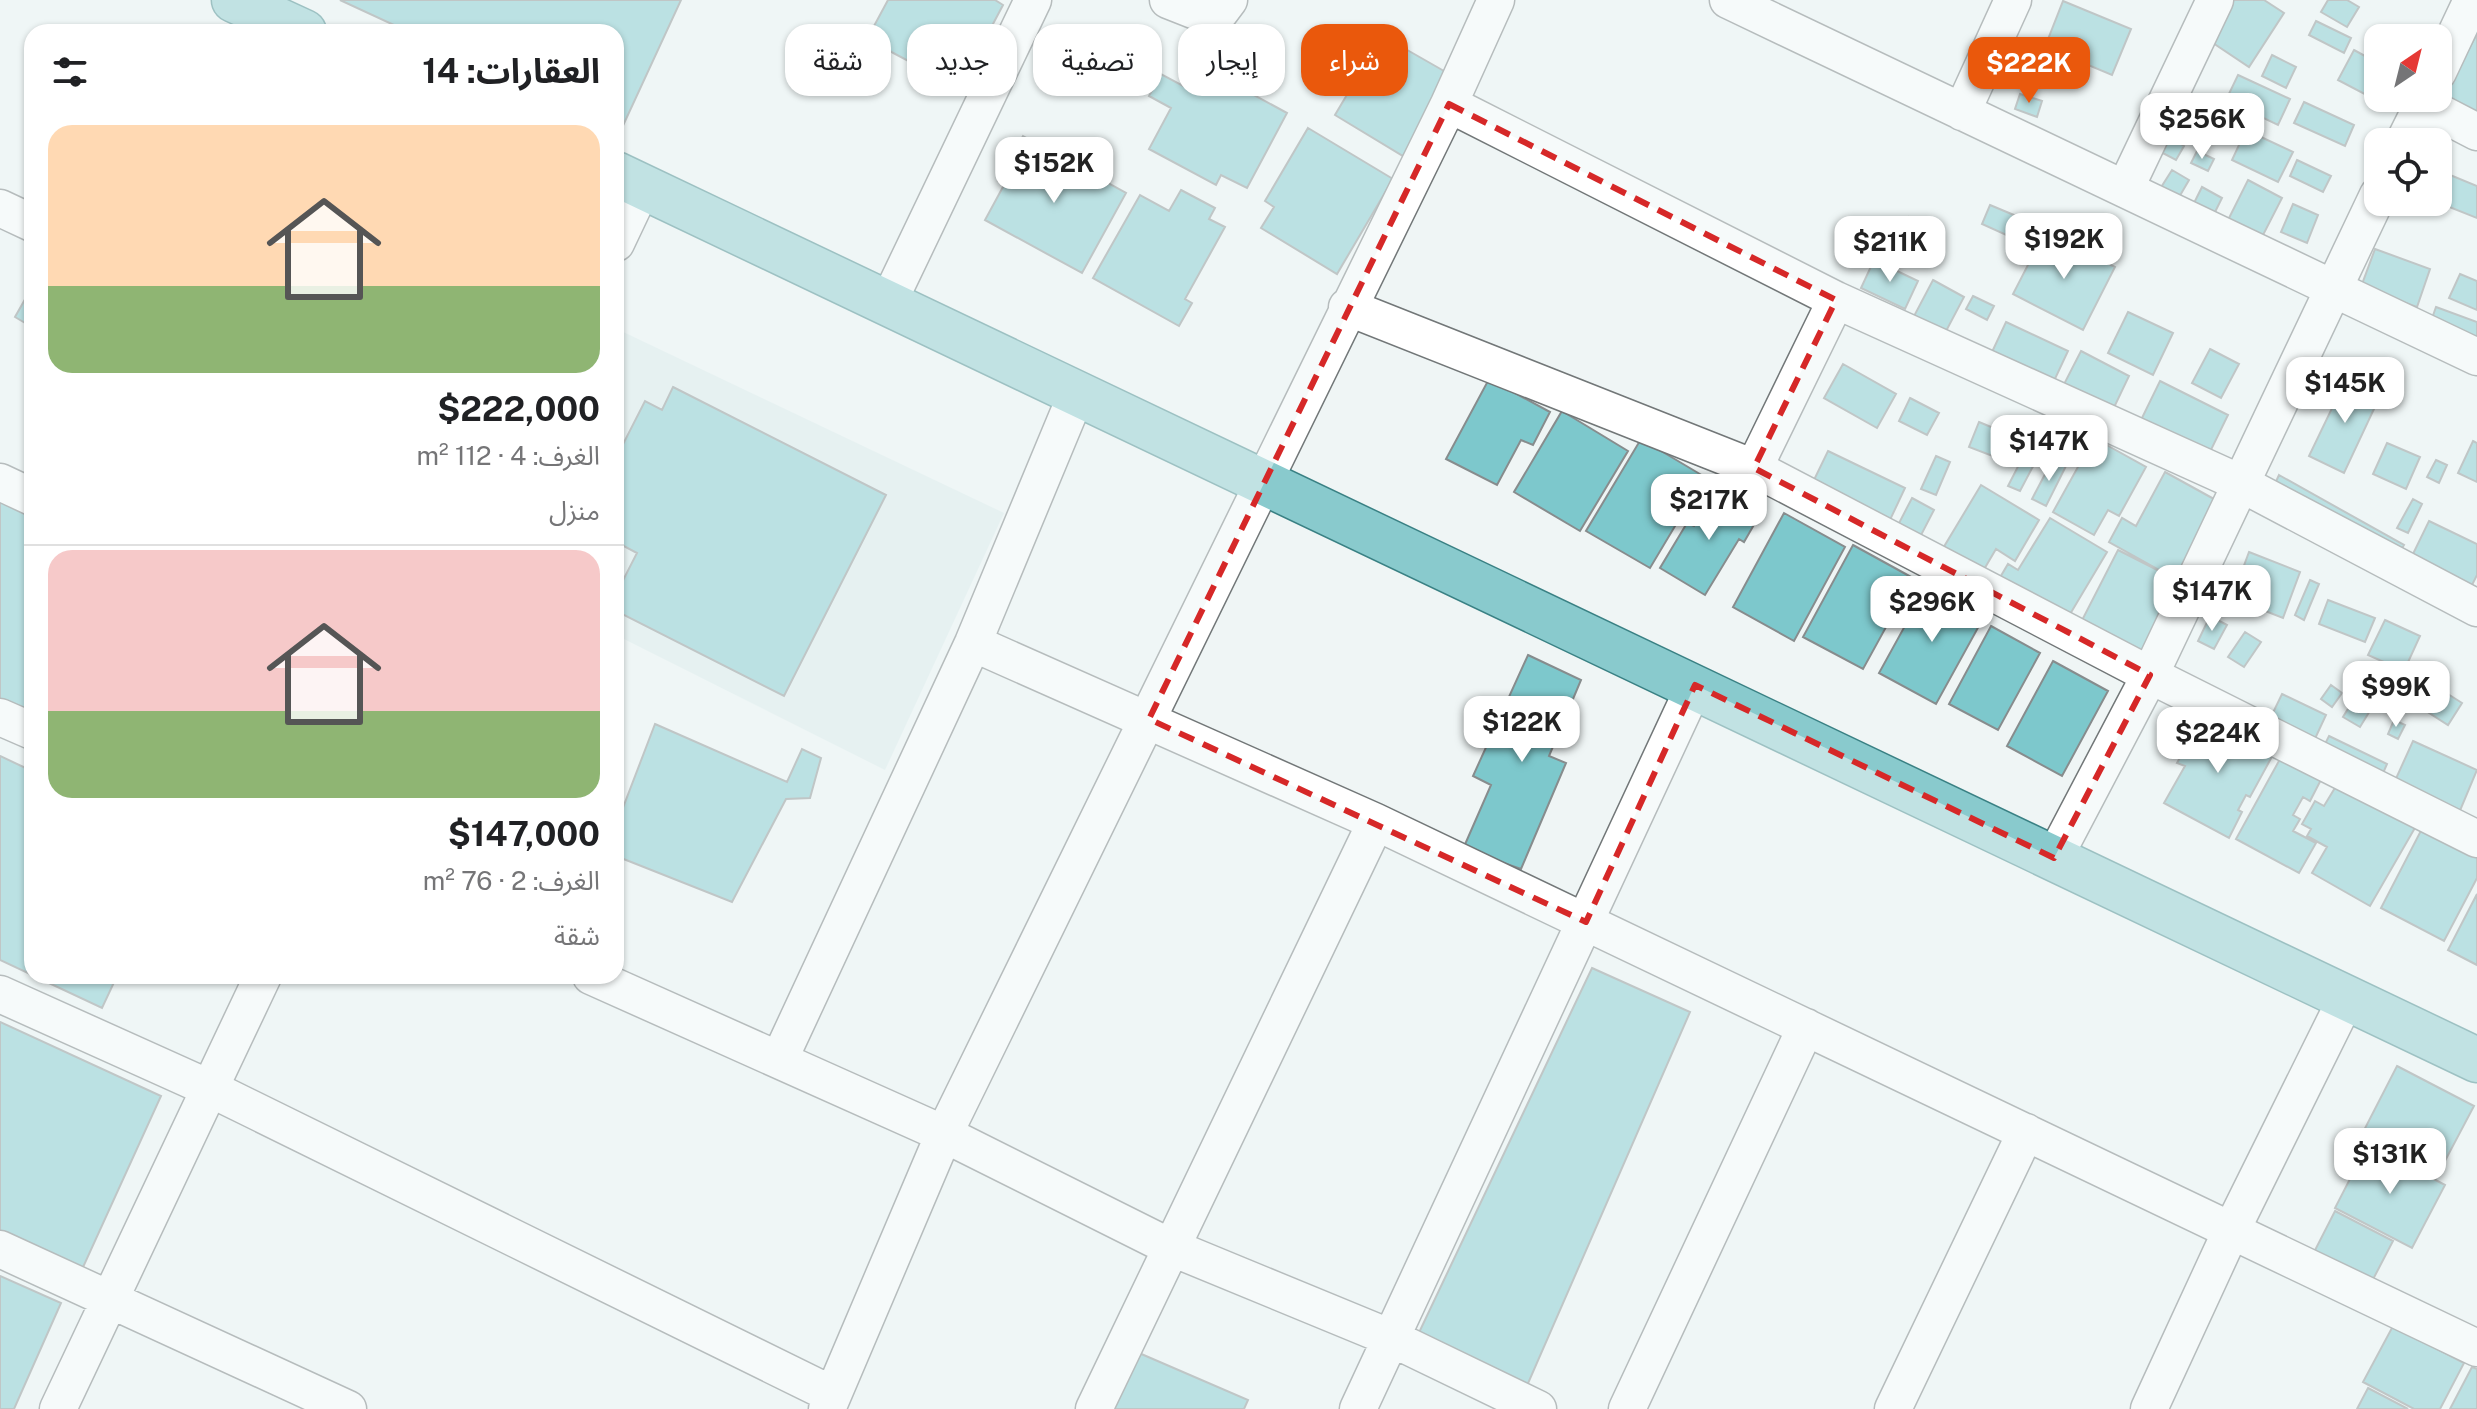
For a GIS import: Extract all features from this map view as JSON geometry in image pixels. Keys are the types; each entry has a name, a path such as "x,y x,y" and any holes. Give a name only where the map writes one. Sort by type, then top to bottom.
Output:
{"main road":[{"path":"243,13 278,24"},
{"path":"630,180 2477,1060"}],"street":[{"path":"887,305 1033,0"},
{"path":"1168,0 1201,13 1220,12 1229,0"},
{"path":"0,994 211,1089 830,1402 944,1134 1449,104 1496,0"},
{"path":"1728,0 1768,9 1962,112 2477,357"},
{"path":"1962,112 2013,0"},
{"path":"2125,189 2215,0"},
{"path":"2452,42 2472,0"},
{"path":"1449,104 1836,300 2238,482 2477,608"},
{"path":"2452,111 2477,132"},
{"path":"624,207 630,180"},
{"path":"0,208 24,219"},
{"path":"2054,858 2150,675 2238,482 2368,216"},
{"path":"1754,468 1836,300"},
{"path":"1347,307 1754,468 2150,675 2477,839"},
{"path":"779,1060 973,643 1077,393"},
{"path":"0,482 24,493"},
{"path":"973,643 1376,822 2477,1348"},
{"path":"1358,1409 1695,685"},
{"path":"0,717 24,728"},
{"path":"1094,1409 1376,822"},
{"path":"58,1409 259,984"},
{"path":"609,984 944,1134 1170,1247 1391,1338 1538,1409"},
{"path":"2149,1409 2232,1229 2347,997"},
{"path":"1627,1409 1806,1027"},
{"path":"1893,1409 2026,1132"},
{"path":"0,1249 348,1409"}],"highlighted area":[{"path":"1449,104 1836,300 1754,468 2150,675 2054,858 1695,685 1586,922 1149,719"}],"shaded area":[{"path":"624,332 1004,513 885,770 624,639"}],"building":[{"path":"340,0 681,0 624,124 624,24 392,24"},
{"path":"888,0 995,0 1003,5 993,24 907,24 907,60 891,52 891,24 875,24"},
{"path":"2232,0 2264,0 2284,13 2249,67 2207,39"},
{"path":"2328,0 2347,0 2359,7 2347,27 2321,12"},
{"path":"2063,1 2131,29 2112,75 2045,47"},
{"path":"2316,21 2351,38 2344,53 2309,35"},
{"path":"2477,34 2477,117 2452,103 2452,80"},
{"path":"1408,50 1451,75 1403,156 1335,115 1346,96 1408,96"},
{"path":"2354,50 2364,55 2364,94 2338,80"},
{"path":"2272,55 2296,67 2286,88 2262,76"},
{"path":"1162,75 1178,83 1178,96 1256,96 1287,113 1247,188 1221,175 1216,185 1149,149 1171,108 1149,96 1162,96"},
{"path":"2238,75 2290,99 2278,125 2226,100"},
{"path":"2020,94 2042,101 2037,117 2015,109"},
{"path":"2304,102 2354,125 2345,146 2294,123"},
{"path":"1308,128 1393,179 1337,274 1261,228 1274,207 1265,201"},
{"path":"2246,130 2293,152 2278,182 2232,160"},
{"path":"2166,135 2184,146 2176,160 2157,150"},
{"path":"1023,136 1126,193 1082,273 985,220 1004,185 998,181"},
{"path":"2197,151 2214,159 2208,171 2191,163"},
{"path":"2297,160 2331,176 2323,192 2290,176"},
{"path":"2172,170 2189,180 2178,199 2160,189"},
{"path":"2452,176 2477,186 2477,218 2452,208"},
{"path":"2248,180 2282,198 2262,237 2228,220"},
{"path":"2202,187 2222,198 2212,218 2192,207"},
{"path":"1181,190 1215,208 1209,219 1225,227 1185,299 1192,303 1179,326 1093,278 1140,195 1169,211"},
{"path":"2293,204 2318,215 2307,243 2281,232"},
{"path":"1990,205 2033,223 2024,243 1982,224"},
{"path":"1909,217 1941,235 1924,265 1893,247"},
{"path":"2045,232 2115,267 2083,330 2013,294"},
{"path":"2375,249 2430,269 2417,307 2361,287"},
{"path":"1874,260 1918,281 1905,309 1861,288"},
{"path":"2460,274 2477,281 2477,310 2449,298"},
{"path":"1933,280 1964,297 1944,335 1913,318"},
{"path":"1973,296 1994,306 1987,320 1966,309"},
{"path":"24,301 24,322 15,317"},
{"path":"2436,307 2477,322 2477,339 2429,327"},
{"path":"2128,312 2173,333 2153,375 2108,353"},
{"path":"2006,322 2068,351 2054,381 1992,352"},
{"path":"2210,349 2239,364 2221,398 2192,383"},
{"path":"2081,351 2129,376 2109,418 2060,392"},
{"path":"1843,364 1896,394 1877,428 1824,398"},
{"path":"2347,377 2381,394 2344,473 2309,456"},
{"path":"1489,379 1550,412 1533,445 1521,440 1497,485 1446,459"},
{"path":"2160,381 2228,415 2208,456 2140,422"},
{"path":"673,387 886,495 784,696 624,615 624,578 637,553 624,546 624,442 645,401 662,410"},
{"path":"1910,398 1939,413 1927,435 1899,421"},
{"path":"1562,411 1628,451 1580,531 1514,492"},
{"path":"1979,422 2013,436 2003,460 1969,447"},
{"path":"2094,438 2146,467 2119,516 2108,510 2094,535 2053,512"},
{"path":"1641,439 1715,483 1695,517 1684,511 1650,568 1586,531"},
{"path":"2473,441 2477,443 2477,482 2458,473"},
{"path":"2387,443 2420,457 2406,489 2373,474"},
{"path":"2027,449 2039,455 2020,491 2008,486"},
{"path":"1828,451 1905,488 1889,522 1812,484"},
{"path":"1936,456 1950,462 1936,495 1921,489"},
{"path":"2053,459 2066,466 2046,506 2032,499"},
{"path":"2436,460 2447,465 2439,483 2427,477"},
{"path":"2165,472 2223,504 2179,581 2109,542 2122,518 2136,526"},
{"path":"2279,475 2404,545 2397,557 2273,488"},
{"path":"1981,485 2039,520 2015,561 1996,549 1979,578 1939,555"},
{"path":"1717,488 1750,508 1745,518 1755,523 1744,542 1739,539 1705,595 1660,568 1687,523 1694,526"},
{"path":"0,489 24,500 24,718 0,707"},
{"path":"1912,498 1934,510 1919,539 1897,527"},
{"path":"2413,499 2422,504 2408,533 2397,528"},
{"path":"1784,513 1845,547 1794,641 1733,607"},
{"path":"2050,518 2107,552 2063,626 1995,586 2008,564 2018,570"},
{"path":"2429,521 2477,544 2477,575 2471,587 2411,558"},
{"path":"1853,545 1913,578 1863,669 1803,637"},
{"path":"2118,550 2183,583 2141,665 2076,632"},
{"path":"2249,552 2300,572 2283,618 2232,598"},
{"path":"2310,580 2319,584 2304,620 2295,615"},
{"path":"1928,584 1985,615 1936,704 1879,673"},
{"path":"2328,600 2375,618 2365,642 2319,624"},
{"path":"2210,616 2227,625 2214,649 2198,641"},
{"path":"2385,620 2420,636 2404,671 2368,655"},
{"path":"1991,626 2040,653 1998,730 1949,704"},
{"path":"2245,632 2261,642 2244,667 2228,657"},
{"path":"1528,655 1581,680 1549,756 1566,763 1521,869 1463,849 1491,785 1473,776"},
{"path":"2053,661 2108,691 2062,776 2007,746"},
{"path":"2331,685 2342,693 2332,707 2321,699"},
{"path":"2440,689 2462,703 2448,725 2426,711"},
{"path":"2282,694 2326,715 2313,743 2268,723"},
{"path":"2354,699 2371,709 2360,727 2343,717"},
{"path":"2205,713 2275,751 2250,797 2246,795 2238,810 2242,812 2229,838 2164,803 2185,766 2177,763"},
{"path":"2394,720 2405,725 2398,739 2388,734"},
{"path":"655,724 787,782 802,749 821,758 810,798 786,799 732,902 624,859 624,805"},
{"path":"2329,736 2387,764 2381,778 2322,750"},
{"path":"2413,741 2477,770 2459,813 2394,783"},
{"path":"2285,750 2325,772 2310,801 2303,797 2293,815 2300,819 2293,831 2316,843 2299,873 2236,839"},
{"path":"0,756 24,767 24,971 0,960"},
{"path":"2344,773 2416,826 2370,906 2312,873 2327,847 2307,836 2311,829 2302,824 2315,801 2324,806"},
{"path":"2427,819 2477,845 2477,878 2444,941 2381,908"},
{"path":"2477,894 2477,965 2448,950"},
{"path":"1592,968 1690,1012 1526,1388 1415,1341"},
{"path":"51,984 113,984 102,1008"},
{"path":"0,1022 161,1096 79,1276 0,1240"},
{"path":"2397,1066 2474,1106 2436,1178 2360,1138"},
{"path":"2368,1144 2445,1185 2412,1248 2335,1208"},
{"path":"2335,1211 2393,1241 2369,1287 2311,1258"},
{"path":"0,1276 61,1303 14,1409 0,1409"},
{"path":"2393,1326 2464,1363 2440,1409 2414,1409 2363,1382"},
{"path":"1139,1353 1248,1400 1244,1409 1112,1409"},
{"path":"2472,1367 2477,1369 2477,1409 2450,1409"},
{"path":"2368,1388 2408,1409 2357,1409"}]}
